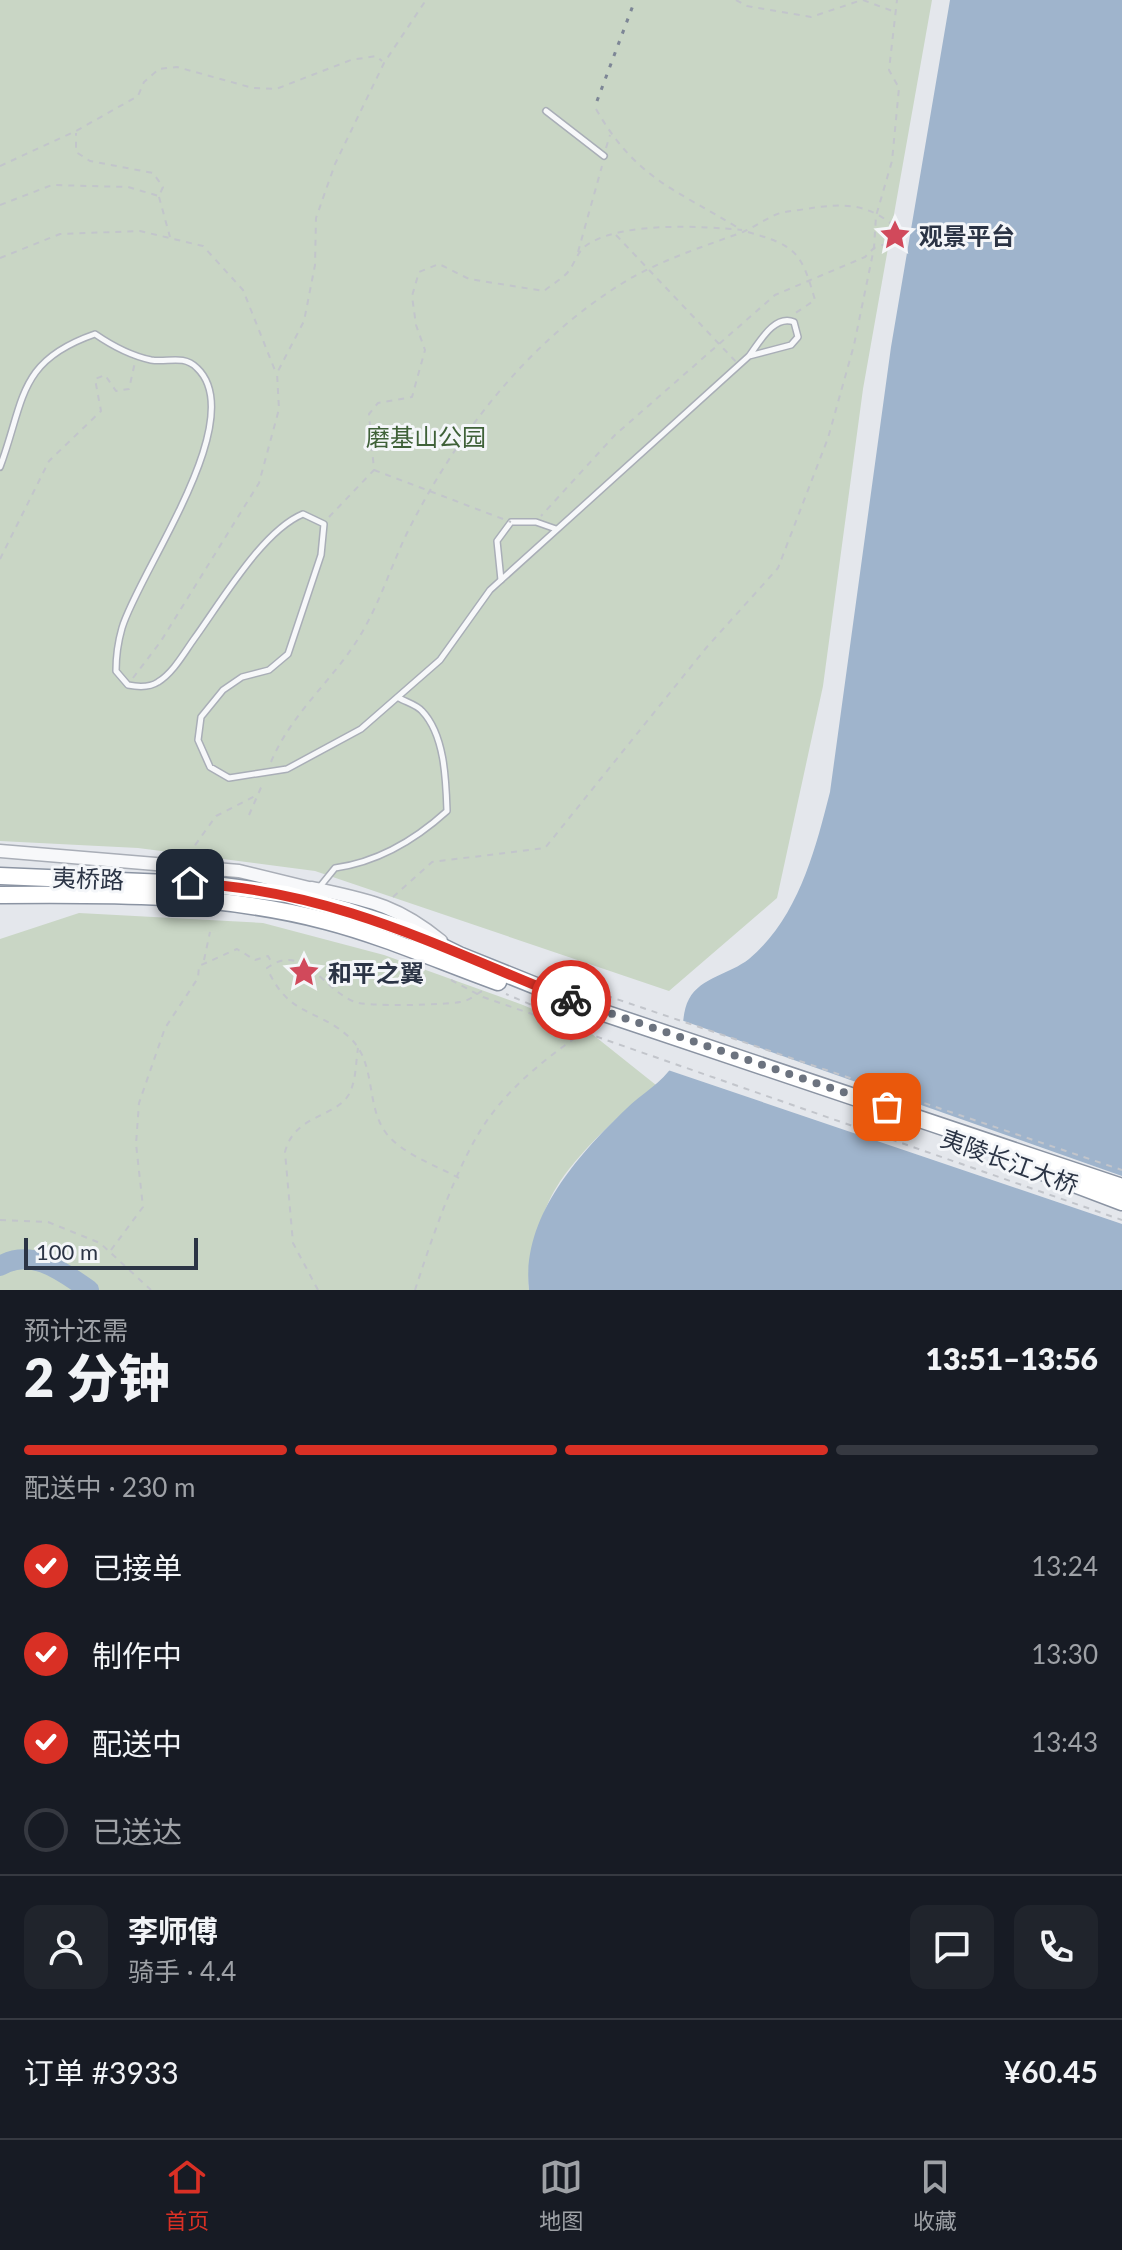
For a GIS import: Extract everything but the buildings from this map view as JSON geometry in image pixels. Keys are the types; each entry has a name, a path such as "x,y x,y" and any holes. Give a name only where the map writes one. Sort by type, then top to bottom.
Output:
{"highway":[{"name":"夷桥路","path":"0,876 215,885 286,894 410,931"},
{"name":"夷桥路","path":"0,895 128,894 238,904 327,921 399,947"},
{"name":"夷陵长江大桥","path":"410,931 459,955 598,1011 1122,1187"},
{"name":"夷陵长江大桥","path":"399,947 999,1156 1122,1202"}],"street":[{"path":"0,851 239,871 384,904 412,917 459,955"}],"lane":[{"path":"546,111 604,156"},
{"path":"0,467 27,381 46,358 72,342 95,334 135,355 152,360 182,359 197,367 208,383 211,405 209,427 193,477 122,626 116,671 128,685 140,687 158,682 179,661 266,539 286,521 303,514 324,524 321,555 307,605 288,654 269,670 242,677 223,690 201,717 198,740 210,767 229,778 266,774 287,769 325,751 361,729 399,698 440,660 501,580 749,356 777,323 787,319 794,322 798,337 791,345 749,356"},
{"path":"501,580 497,541 511,522 536,522 556,529"},
{"path":"313,889 335,868 359,865 388,853 447,811 446,779 437,740 422,710 399,698"}],"path":[{"path":"277,373 304,321 315,265 316,218 335,164 384,63 426,0"},
{"path":"736,0 747,6 811,17 862,0 895,12"},
{"path":"384,904 432,862 545,848 706,648 778,568 828,438 854,345 874,248 876,216 892,161 899,88 889,70 897,0"},
{"path":"0,166 76,131 138,96 144,82 159,69 177,67 253,88 276,89 351,60 376,56 384,63"},
{"path":"596,109 610,133 635,164 653,178 743,230 782,242 798,252 815,300 787,319"},
{"path":"76,131 76,152 90,161 153,173 163,187 159,196 170,238"},
{"path":"374,470 369,414 378,403 412,397 425,350 416,325 412,296 419,272 439,264 469,279 544,291 568,272 577,254 610,133"},
{"path":"0,205 52,185 128,187 159,196"},
{"path":"249,815 279,743 358,640 387,583 407,532 446,460 501,387 583,310 633,277 778,213 846,203 894,225 901,236 874,248 865,257 809,278 775,295 722,338 615,435 536,522"},
{"path":"577,254 591,242 640,229 686,226 743,230"},
{"path":"0,258 60,234 140,231 203,246 243,290 277,373 279,409 259,483 161,641 128,685"},
{"path":"616,235 739,365"},
{"path":"0,559 49,461 101,411 95,379 105,375 116,391 129,389 135,355"},
{"path":"374,470 511,522"},
{"path":"324,524 337,505 374,470"},
{"path":"180,867 216,816 258,795"},
{"path":"111,1250 143,1207 136,1144 139,1103 165,1028 198,978 210,932"},
{"path":"204,961 216,960 237,949 255,960 268,956 272,964"},
{"path":"459,1178 403,1148 387,1134 377,1118 371,1081 358,1047 348,1036 290,1002 274,984 267,968 294,959 306,964 331,987 366,1005 459,1003 485,988"},
{"path":"568,983 1122,1170"},
{"path":"415,1290 483,1126 499,1105 540,1065 588,1029 495,989"},
{"path":"483,997 1122,1220"},
{"path":"318,1290 293,1243 285,1152 288,1137 298,1126 342,1103 352,1090 358,1047"},
{"path":"0,1220 48,1222 111,1250 151,1290"}],"green space":[{"name":"磨基山公园","path":"0,0 932,0 863,389 823,686 777,898 669,991 315,871 138,848 0,841"},
{"path":"79,913 263,923 384,955 523,1005 592,1034 656,1085 602,1133 556,1188 536,1238 529,1290 0,1290 0,939"}],"water":[{"path":"950,0 1122,0 1122,1290 529,1290 529,1263 534,1238 556,1190 607,1127 669,1071 678,1056 689,999 708,981 749,959 766,942 792,904 811,860 830,792 891,347"}],"pier":[{"path":"681,1020 1122,1176 1122,1224 665,1069 672,1060"}],"waterway":[{"path":"0,1266 12,1261 35,1260 58,1269 89,1290"}],"railway":[{"path":"597,101 635,0"}],"way so far":[{"path":"571,1000 887,1107"}],"place":[{"name":"观景平台","path":"895,235"},
{"name":"和平之翼","path":"304,972"}],"route":[{"path":"190,883 286,894 369,917 410,931 459,955 571,1000"}]}
